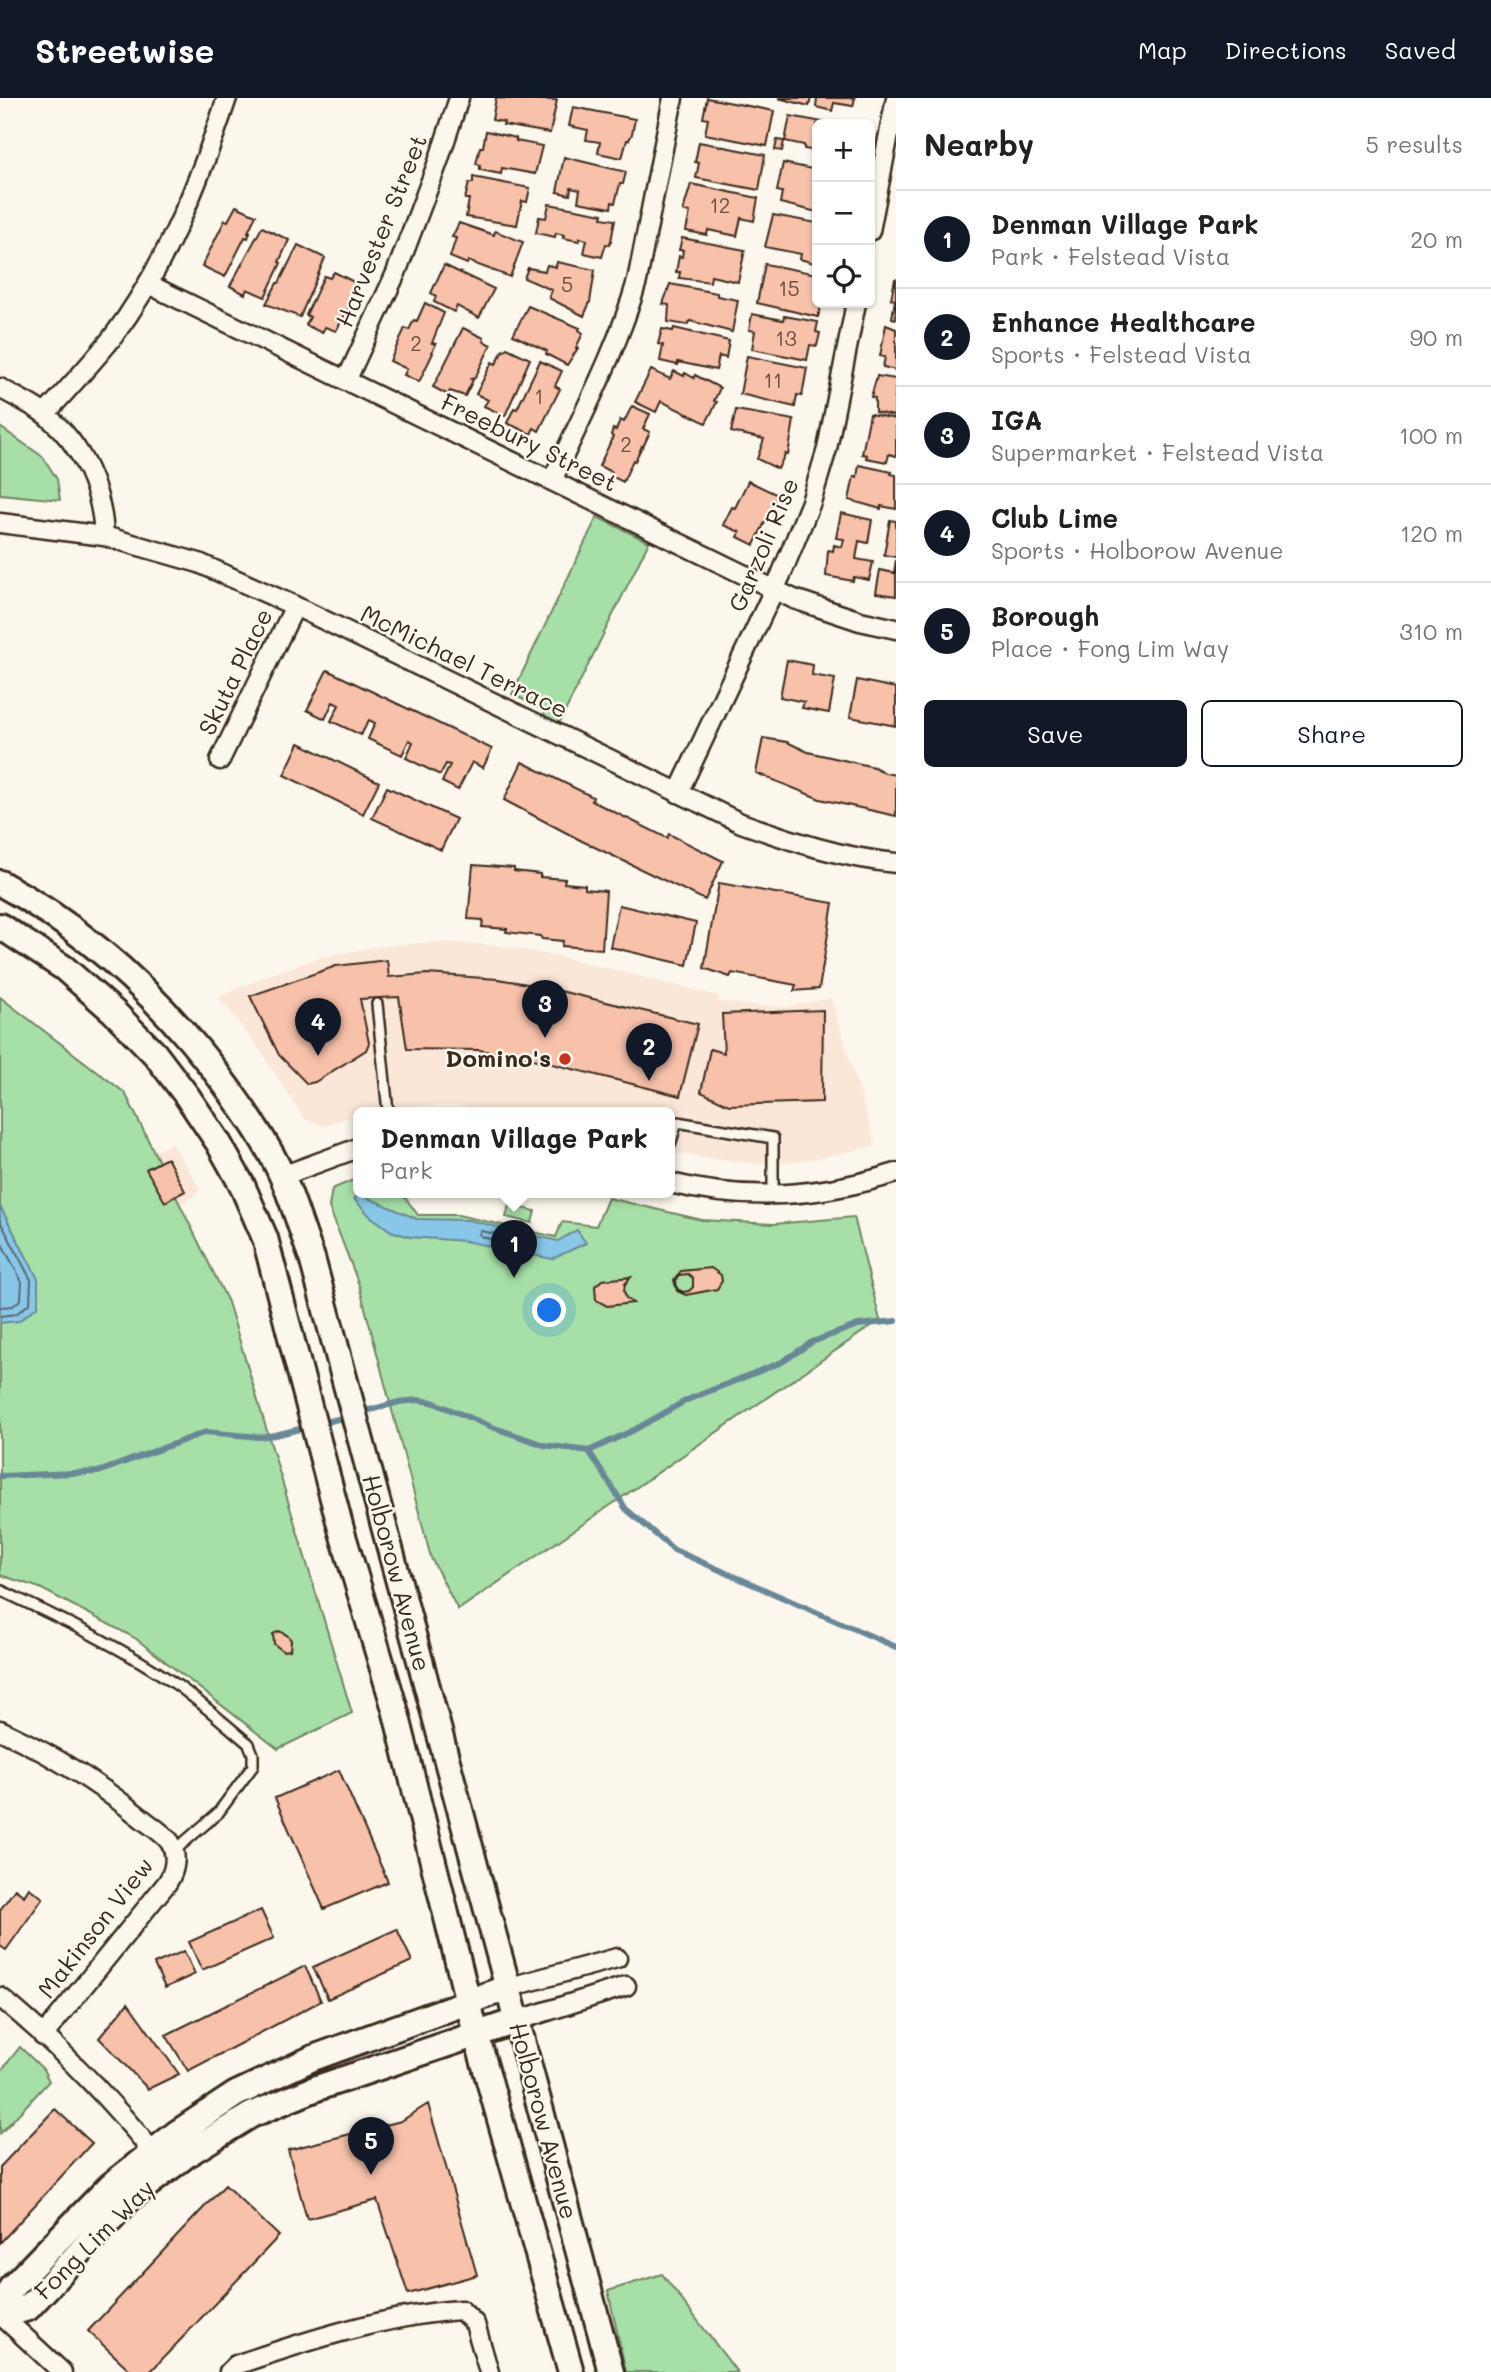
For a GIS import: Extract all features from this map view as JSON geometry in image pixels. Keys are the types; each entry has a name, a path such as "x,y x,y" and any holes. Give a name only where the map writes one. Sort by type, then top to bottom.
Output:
{"main road":[{"name":"Holborow Avenue","path":"0,883 33,900 80,933 141,984 183,1028 203,1054 261,1138 282,1177 312,1258 506,1989 611,2372"},
{"name":"Holborow Avenue","path":"0,926 64,968 114,1012 155,1055 218,1142 265,1238 341,1529 396,1709 476,2034 570,2372"},
{"path":"244,1191 282,1177"},
{"name":"Fong Lim Way","path":"506,1989 322,2055 236,2094 177,2133 110,2186 11,2288 5,2315 28,2308 130,2198 189,2153 251,2115 317,2088 516,2021"}],"street":[{"path":"45,414 113,337 148,284 204,168 227,98"},
{"name":"Harvester Street","path":"346,381 396,273 438,162 458,98"},
{"path":"552,481 630,306 672,98"},
{"path":"875,211 892,141 896,98"},
{"name":"Freebury Street","path":"148,284 774,590 848,617 896,629"},
{"name":"Garzoli Rise","path":"678,793 774,590 811,502 827,449 855,308"},
{"path":"0,388 45,414 68,435 85,461 97,492 104,536"},
{"name":"McMichael Terrace","path":"2,524 104,536 199,563 295,606 741,823 806,846 874,861 896,863"},
{"name":"Skuta Place","path":"220,760 295,606"},
{"path":"282,1177 353,1150"},
{"path":"675,1184 745,1195 774,1195 828,1191 896,1173"},
{"name":"Makinson View","path":"0,1730 38,1749 102,1789 167,1838 174,1851 174,1867 167,1883 43,2036"},
{"path":"506,1989 617,1958"},
{"path":"516,2021 626,1986"},
{"path":"0,1997 120,2113 153,2152"},
{"path":"229,2372 236,2365 311,2339 437,2312 461,2310 475,2324 489,2372"},
{"path":"2,2315 62,2372"}],"lane":[{"path":"377,1004 387,1107"},
{"path":"675,1129 677,1122 773,1138 774,1195"},
{"path":"0,1591 71,1623 126,1654 178,1686 249,1744 254,1754 253,1766 218,1814 174,1851"}],"shaded area":[{"path":"431,942 494,945 557,956 719,996 719,1001 744,1005 788,1007 831,998 876,1146 798,1162 755,1164 685,1155 675,1153 675,1107 353,1107 353,1116 324,1126 304,1119 264,1056 219,997 269,975 322,957 375,947"},
{"path":"172,1143 201,1190 134,1237 99,1179"}],"green space":[{"path":"0,427 43,457 57,479 60,500 0,494"},
{"path":"597,517 649,542 558,726 545,719 544,710 512,694"},
{"path":"0,997 125,1093 228,1302 352,1713 278,1749 135,1638 40,1588 0,1575"},
{"path":"353,1180 353,1198 405,1198 418,1215 458,1215 556,1237 562,1222 596,1226 608,1198 702,1220 774,1224 854,1217 880,1320 458,1610 431,1558 359,1285 329,1207 332,1189"},
{"path":"509,1205 535,1211 532,1223 506,1217"},
{"path":"20,2047 43,2069 49,2081 0,2134 0,2072"},
{"path":"662,2274 737,2372 626,2372 608,2291"}],"water":[{"path":"368,1198 417,1219 468,1220 558,1241 577,1230 586,1243 552,1259 465,1241 410,1237 391,1231 370,1216 354,1199"},
{"path":"0,1206 38,1279 38,1306 19,1321 0,1323"}],"building":[{"path":"496,98 557,100 550,133 503,125 504,122 492,120"},
{"path":"707,98 774,111 767,146 705,134 708,119 703,118"},
{"path":"778,98 811,98 809,106"},
{"path":"817,98 855,98 853,106 834,103 832,111 816,107"},
{"path":"573,107 635,119 622,158 598,153 600,142 586,140 588,130 569,126"},
{"path":"790,116 812,120 812,150 804,149 804,145 785,141"},
{"path":"486,131 542,146 535,174 502,168 501,174 480,170 480,165 476,164"},
{"path":"777,140 784,141 782,151 775,150"},
{"path":"699,142 765,155 759,190 696,178 699,163 695,162"},
{"path":"564,157 626,172 611,208 578,202 580,190 571,188 570,195 557,192"},
{"path":"783,163 812,169 812,211 780,203 782,192 777,191"},
{"path":"473,177 530,188 527,202 522,201 517,225 466,217 469,199 465,199"},
{"path":"691,184 758,198 754,221 741,218 737,236 708,230 707,235 686,231 690,212 683,211"},
{"path":"549,204 603,214 602,218 615,220 611,241 609,245 606,244 602,257 584,253 587,240 563,238 564,235 556,233 555,237 536,233 539,217 546,218"},
{"path":"236,206 256,215 248,238 245,237 225,277 202,266 225,220 228,221"},
{"path":"773,215 812,222 812,263 800,259 801,254 765,247"},
{"path":"459,223 494,235 495,231 523,242 510,277 450,257 456,238 452,237"},
{"path":"262,227 289,240 265,297 247,289 245,294 230,286"},
{"path":"682,238 745,250 738,282 711,276 710,282 679,278 680,272 676,272 679,256 682,257 683,250 679,250"},
{"path":"298,245 325,258 300,317 266,304"},
{"path":"557,262 595,270 590,302 584,316 549,298 552,290 524,278 528,268 545,271 547,265 556,267"},
{"path":"765,264 812,273 812,308 821,308 818,317 757,303"},
{"path":"444,265 494,289 479,318 457,306 454,312 434,302 436,296 431,293"},
{"path":"334,272 358,284 350,301 352,302 336,331 325,327 322,333 306,325 310,317 306,315 324,276 330,278"},
{"path":"895,279 896,319 892,318 895,300 891,299"},
{"path":"670,284 738,300 732,332 690,321 687,325 668,322 669,305 663,304"},
{"path":"425,303 444,313 432,343 436,344 433,353 419,382 404,375 407,369 390,361 405,328 409,330 414,320 417,321"},
{"path":"528,306 580,328 583,333 578,348 567,365 546,354 547,351 513,335"},
{"path":"752,314 783,320 784,316 818,322 816,332 820,333 817,346 810,345 807,360 752,349 755,331 749,330"},
{"path":"886,325 896,329 896,370 883,367 885,357 880,356"},
{"path":"463,328 484,338 483,341 491,345 475,378 471,379 473,380 465,396 450,391 448,395 433,387"},
{"path":"674,328 729,341 726,358 719,356 716,370 660,361 663,345 658,344 662,329 673,331"},
{"path":"507,348 530,359 505,416 484,406 488,400 476,394 492,362 496,364 503,350"},
{"path":"747,356 807,368 802,396 797,395 795,407 740,394"},
{"path":"540,361 562,371 555,386 560,389 539,431 534,428 531,434 507,423 514,408 517,409"},
{"path":"651,370 670,379 674,371 694,378 695,375 720,388 714,401 717,402 706,423 661,401 656,412 635,402"},
{"path":"877,376 896,379 894,416 875,412 875,398 871,397"},
{"path":"632,406 650,414 643,429 650,432 623,482 611,476 612,472 599,466 613,437 613,429 616,430 620,420 624,422"},
{"path":"736,410 794,420 788,455 785,454 778,469 757,459 764,439 731,432"},
{"path":"870,414 896,419 896,456 889,454 887,462 866,458 867,455 862,454"},
{"path":"859,465 896,475 896,509 881,506 881,509 849,500"},
{"path":"748,481 778,495 754,545 738,537 740,532 723,525"},
{"path":"841,513 872,520 868,543 859,541 856,559 873,562 869,580 854,577 853,581 826,576 828,550 833,551 834,545 842,547 844,539 836,538"},
{"path":"890,520 896,521 896,557 884,555"},
{"path":"896,560 896,596 876,593 880,570 894,573"},
{"path":"787,660 813,665 812,675 835,679 829,713 802,708 804,702 780,697"},
{"path":"327,670 492,749 483,768 472,762 458,790 442,782 450,765 446,764 440,775 406,758 413,742 409,740 402,755 368,739 375,723 369,720 361,735 331,721 339,705 333,702 325,719 307,710"},
{"path":"857,680 896,688 896,726 850,717"},
{"path":"763,738 787,742 808,752 874,767 896,775 896,816 820,799 756,773"},
{"path":"299,743 379,782 363,814 284,775"},
{"path":"522,762 667,838 669,834 723,861 705,900 504,800"},
{"path":"387,787 456,819 441,850 372,818"},
{"path":"473,865 514,868 514,871 540,874 540,877 565,879 564,883 585,885 585,889 606,891 602,949 562,946 563,941 506,932 507,929 482,927 483,920 468,919"},
{"path":"719,883 833,903 819,989 794,991 796,985 732,973 730,977 704,968"},
{"path":"619,905 696,923 687,965 610,947"},
{"path":"387,960 389,977 427,974 498,979 539,986 698,1024 680,1096 529,1058 479,1050 407,1049 399,997 360,999 369,1043 366,1050 315,1082 307,1084 279,1055 250,996 336,966"},
{"path":"823,1010 822,1102 729,1105 701,1092 710,1049 724,1053 722,1014"},
{"path":"167,1158 185,1191 165,1202 146,1169"},
{"path":"711,1268 721,1275 722,1281 717,1289 686,1295 677,1291 674,1280 681,1271","holes":["688,1274 693,1278 693,1287 689,1291 677,1289 676,1280 679,1275"]},
{"path":"631,1277 625,1284 624,1291 626,1298 633,1303 607,1306 596,1300 595,1286 602,1280"},
{"path":"279,1631 291,1640 290,1650 283,1651 274,1644 273,1634"},
{"path":"339,1770 388,1882 324,1909 275,1798"},
{"path":"29,1888 43,1898 6,1950 0,1946 0,1910 15,1889 24,1896"},
{"path":"261,1910 274,1938 202,1970 189,1942"},
{"path":"397,1929 412,1961 328,1999 313,1967"},
{"path":"184,1951 195,1974 165,1988 154,1964"},
{"path":"305,1966 321,2001 188,2071 166,2035"},
{"path":"128,2003 179,2074 148,2089 99,2038"},
{"path":"428,2104 477,2275 408,2294 377,2200 307,2219 288,2150 401,2121"},
{"path":"55,2109 92,2143 0,2243 0,2167"},
{"path":"225,2185 279,2236 150,2372 132,2372 88,2331"}],"waterway":[{"path":"359,1413 399,1402 432,1402 544,1445 589,1451 634,1430 687,1400 782,1362 812,1342 858,1325 896,1321"},
{"path":"319,1424 349,1416"},
{"path":"0,1476 98,1472 206,1432 259,1437 308,1427"},
{"path":"589,1451 626,1509 674,1550 896,1647"}],"place":[{"name":"IGA","path":"545,1038"},
{"name":"Club Lime","path":"318,1056"},
{"name":"Domino's","path":"565,1059"},
{"name":"Enhance Healthcare","path":"649,1081"},
{"name":"Denman Village Park","path":"514,1278"},
{"name":"Borough","path":"371,2175"}]}
